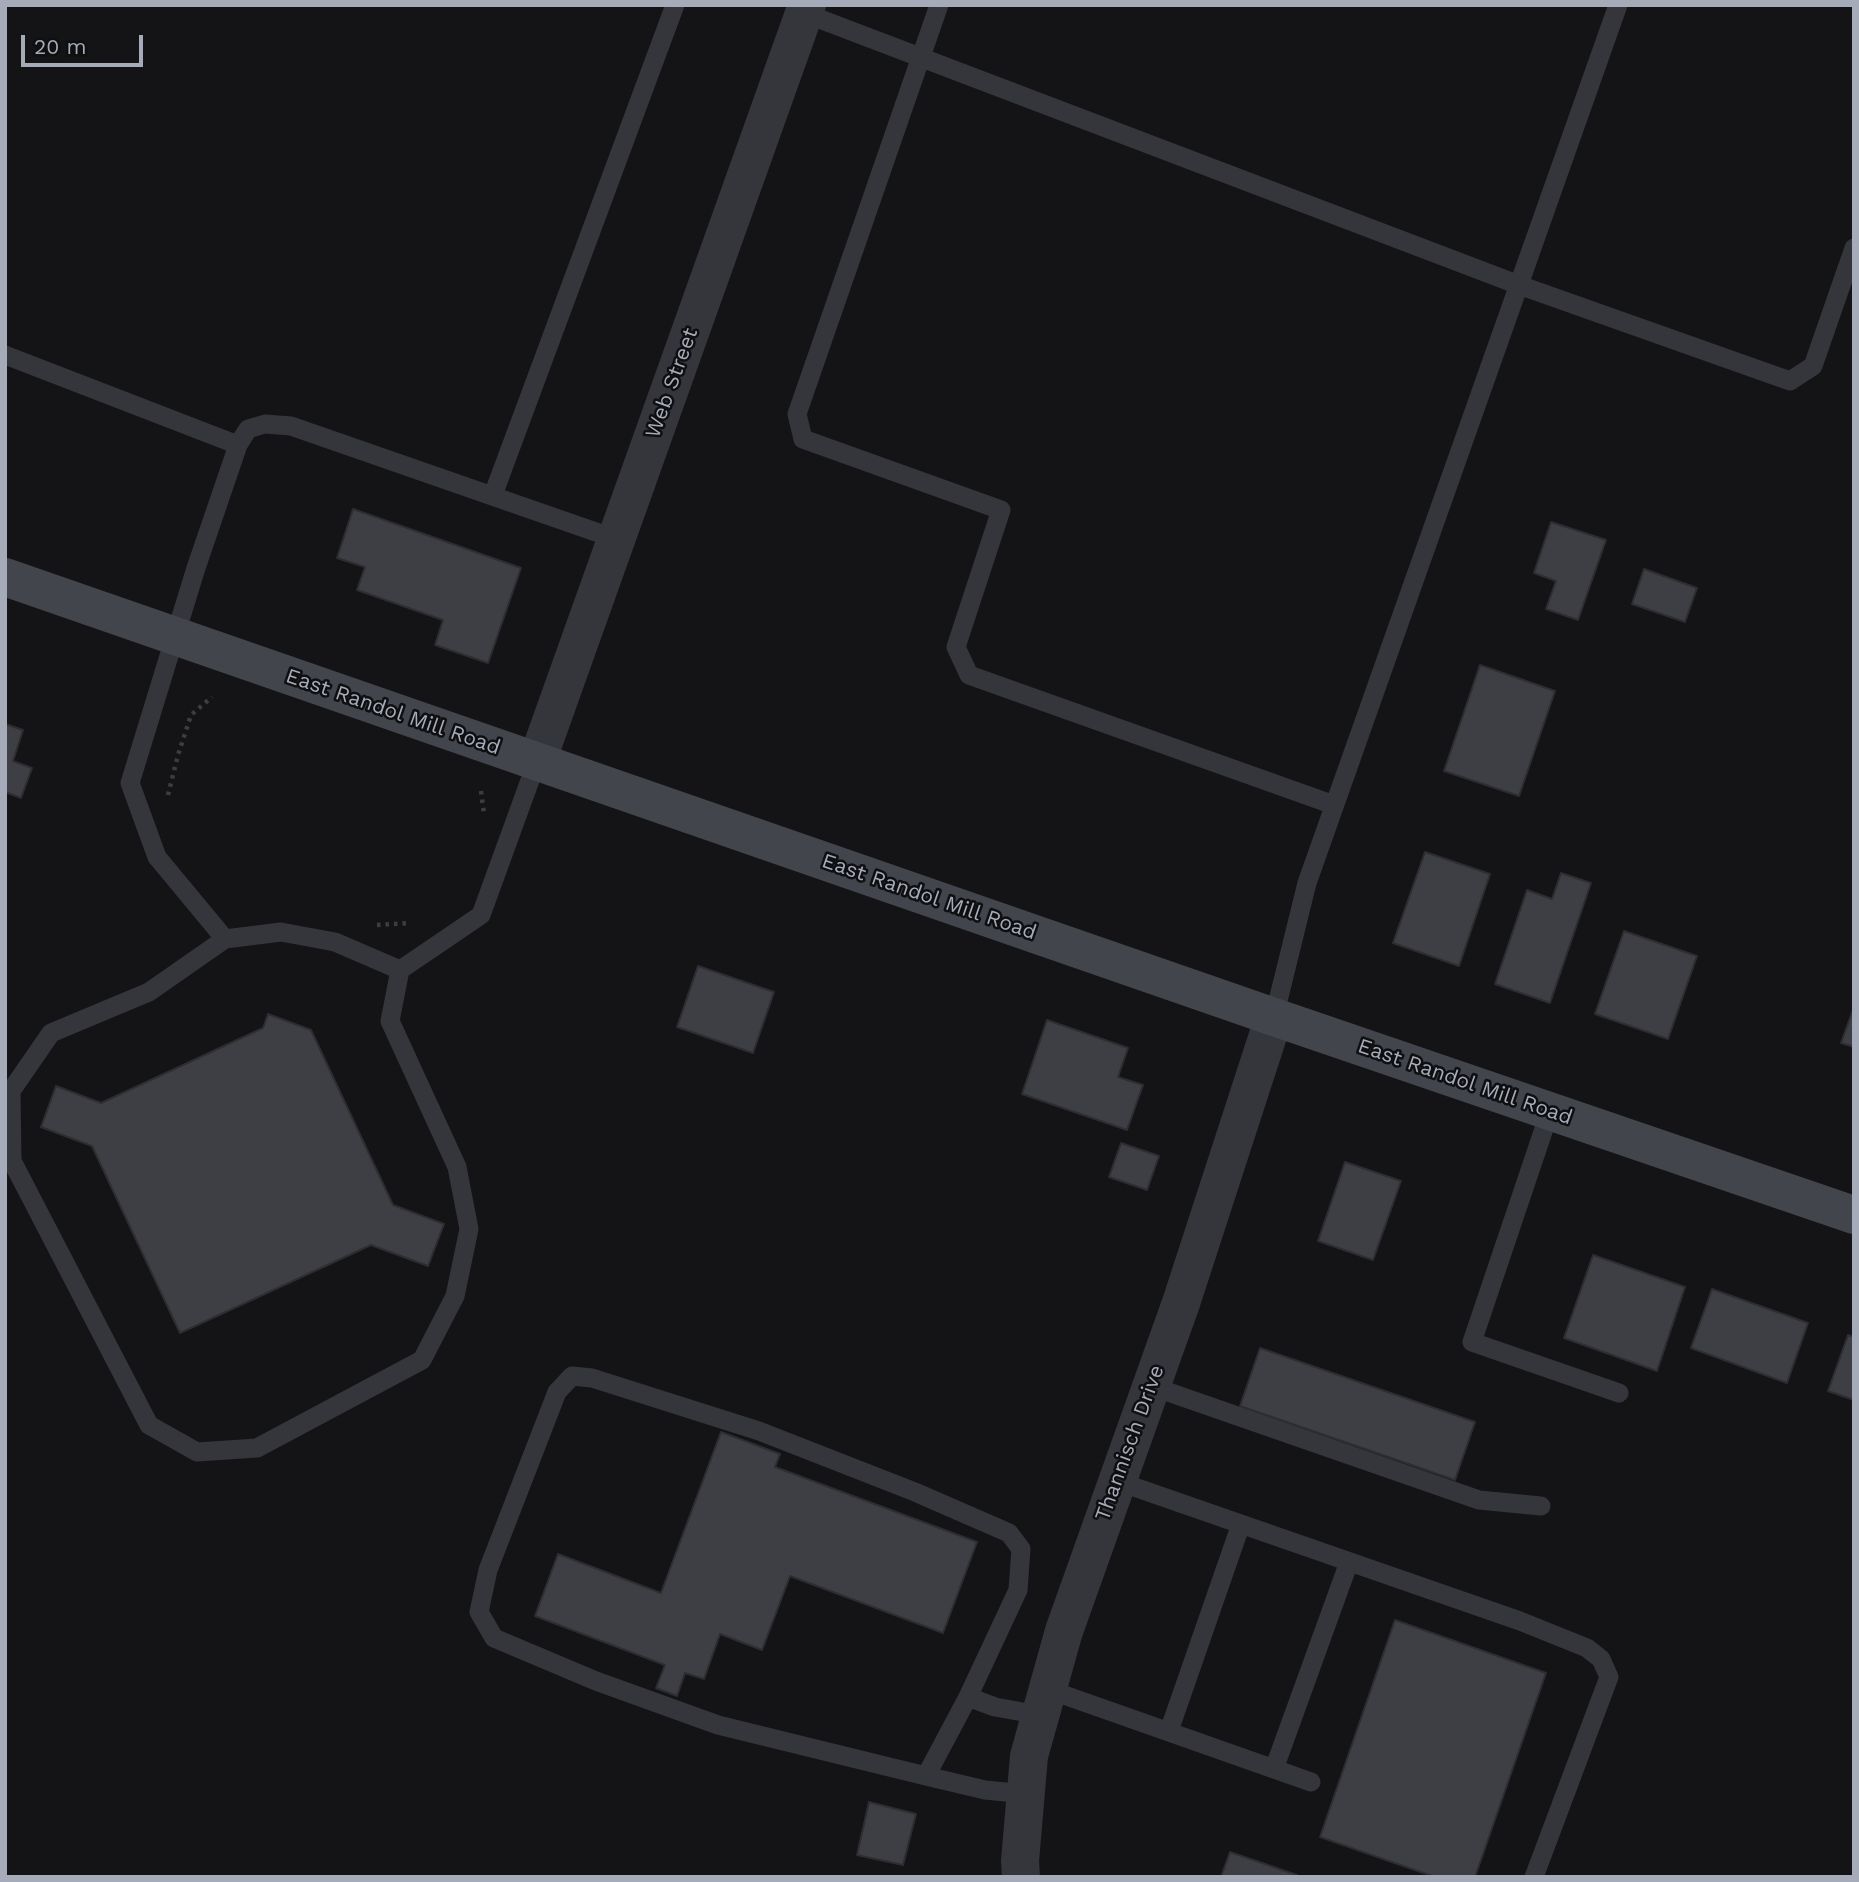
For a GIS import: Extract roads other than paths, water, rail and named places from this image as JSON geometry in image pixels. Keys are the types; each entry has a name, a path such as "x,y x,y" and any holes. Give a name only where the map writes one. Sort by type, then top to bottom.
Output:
{"main road":[{"name":"East Randol Mill Road","path":"5,577 1854,1215"}],"street":[{"name":"Web Street","path":"537,761 806,9"},
{"name":"Thannisch Drive","path":"1021,1877 1029,1756 1063,1631 1181,1303 1274,1017"}],"lane":[{"path":"493,495 675,5"},
{"path":"939,5 797,414 803,439 1001,510 956,647 969,675 1334,805"},
{"path":"1274,1017 1307,883 1618,5"},
{"path":"806,9 920,58 1519,285 1790,381 1813,366 1854,248"},
{"path":"5,355 238,444"},
{"path":"225,939 157,857 130,783 238,444 248,429 265,424 291,425 616,539"},
{"path":"400,971 335,942 281,932 225,939 149,992 51,1033 11,1091 12,1161 149,1425 197,1452 257,1448 422,1360 455,1296 469,1229 457,1167 390,1021 400,971 481,915 537,761"},
{"path":"1550,1111 1472,1342 1619,1393"},
{"path":"926,1776 968,1697 1018,1590 1021,1549 1009,1533 915,1492 759,1431 592,1378 572,1376 557,1392 488,1570 479,1612 494,1638 596,1681 718,1725 926,1776 985,1790 1026,1794"},
{"path":"1151,1386 1479,1500 1541,1506"},
{"path":"1117,1481 1520,1622 1587,1648 1601,1659 1609,1677 1534,1877"},
{"path":"1169,1731 1241,1524"},
{"path":"1274,1769 1349,1562"},
{"path":"968,1697 995,1707 1044,1702 1169,1731 1311,1782"}]}
